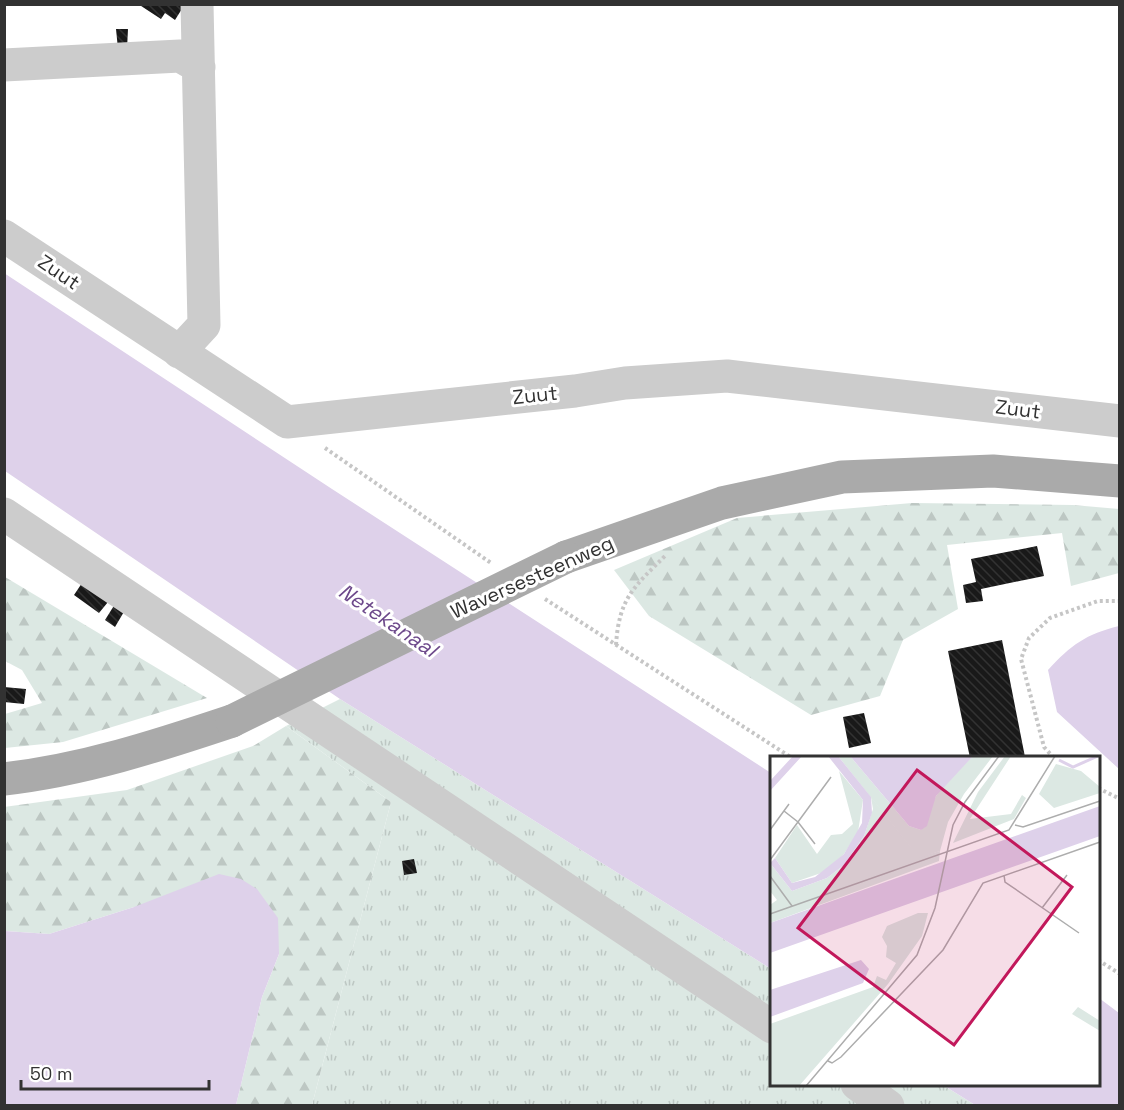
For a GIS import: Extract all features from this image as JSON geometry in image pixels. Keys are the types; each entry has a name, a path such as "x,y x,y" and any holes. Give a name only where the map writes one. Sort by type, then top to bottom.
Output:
{"main road":[{"name":"Waversesteenweg","path":"4,779 45,774 126,756 232,721 566,557 722,503 842,477 993,471 1119,480"}],"street":[{"path":"179,352 204,325 197,4"},
{"path":"4,65 180,56 199,67"},
{"name":"Zuut","path":"4,236 287,422 575,391 625,383 727,376 1119,421"},
{"path":"4,514 770,1026"},
{"path":"860,1086 888,1106"}],"path":[{"path":"616,646 618,620 630,590 669,552"},
{"path":"1052,756 1044,747 1021,659 1029,638 1050,618 1098,602 1119,601"},
{"path":"1100,789 1119,799"},
{"path":"1100,961 1119,974"}],"green space":[{"path":"912,503 1073,505 1119,509 1119,573 1071,586 1062,533 947,545 958,609 903,640 880,696 811,715 649,616 614,570 737,518"},
{"path":"4,577 207,698 63,742 5,748 5,714 42,703 22,670 5,661"},
{"path":"340,699 770,968 770,1086 945,1086 975,1105 312,1105 391,802 286,726"},
{"path":"286,726 391,802 312,1105 236,1105 262,997 279,954 134,907 49,934 5,931 4,807 127,790 253,746"}],"water":[{"name":"Netekanaal","path":"4,273 332,489 770,772 770,968 340,699 5,471"},
{"path":"1120,626 1119,769 1057,712 1048,670 1064,654 1088,637"},
{"path":"219,874 241,879 257,889 278,918 279,954 262,997 236,1105 5,1105 5,931 49,934 134,907"},
{"path":"1100,999 1119,1013 1119,1105 975,1105 945,1086 1100,1086"}],"building":[{"path":"138,4 185,4 175,20 165,13 161,19"},
{"path":"116,29 128,29 127,49 118,49"},
{"path":"1037,546 1044,576 981,589 983,601 966,603 963,585 976,582 971,559"},
{"path":"82,583 108,602 99,613 74,595"},
{"path":"115,604 125,610 115,627 105,620"},
{"path":"1002,640 1025,756 970,756 948,651"},
{"path":"4,687 26,689 24,704 4,702"},
{"path":"864,713 871,743 849,748 843,717"},
{"path":"414,859 417,873 404,875 402,861"}]}
